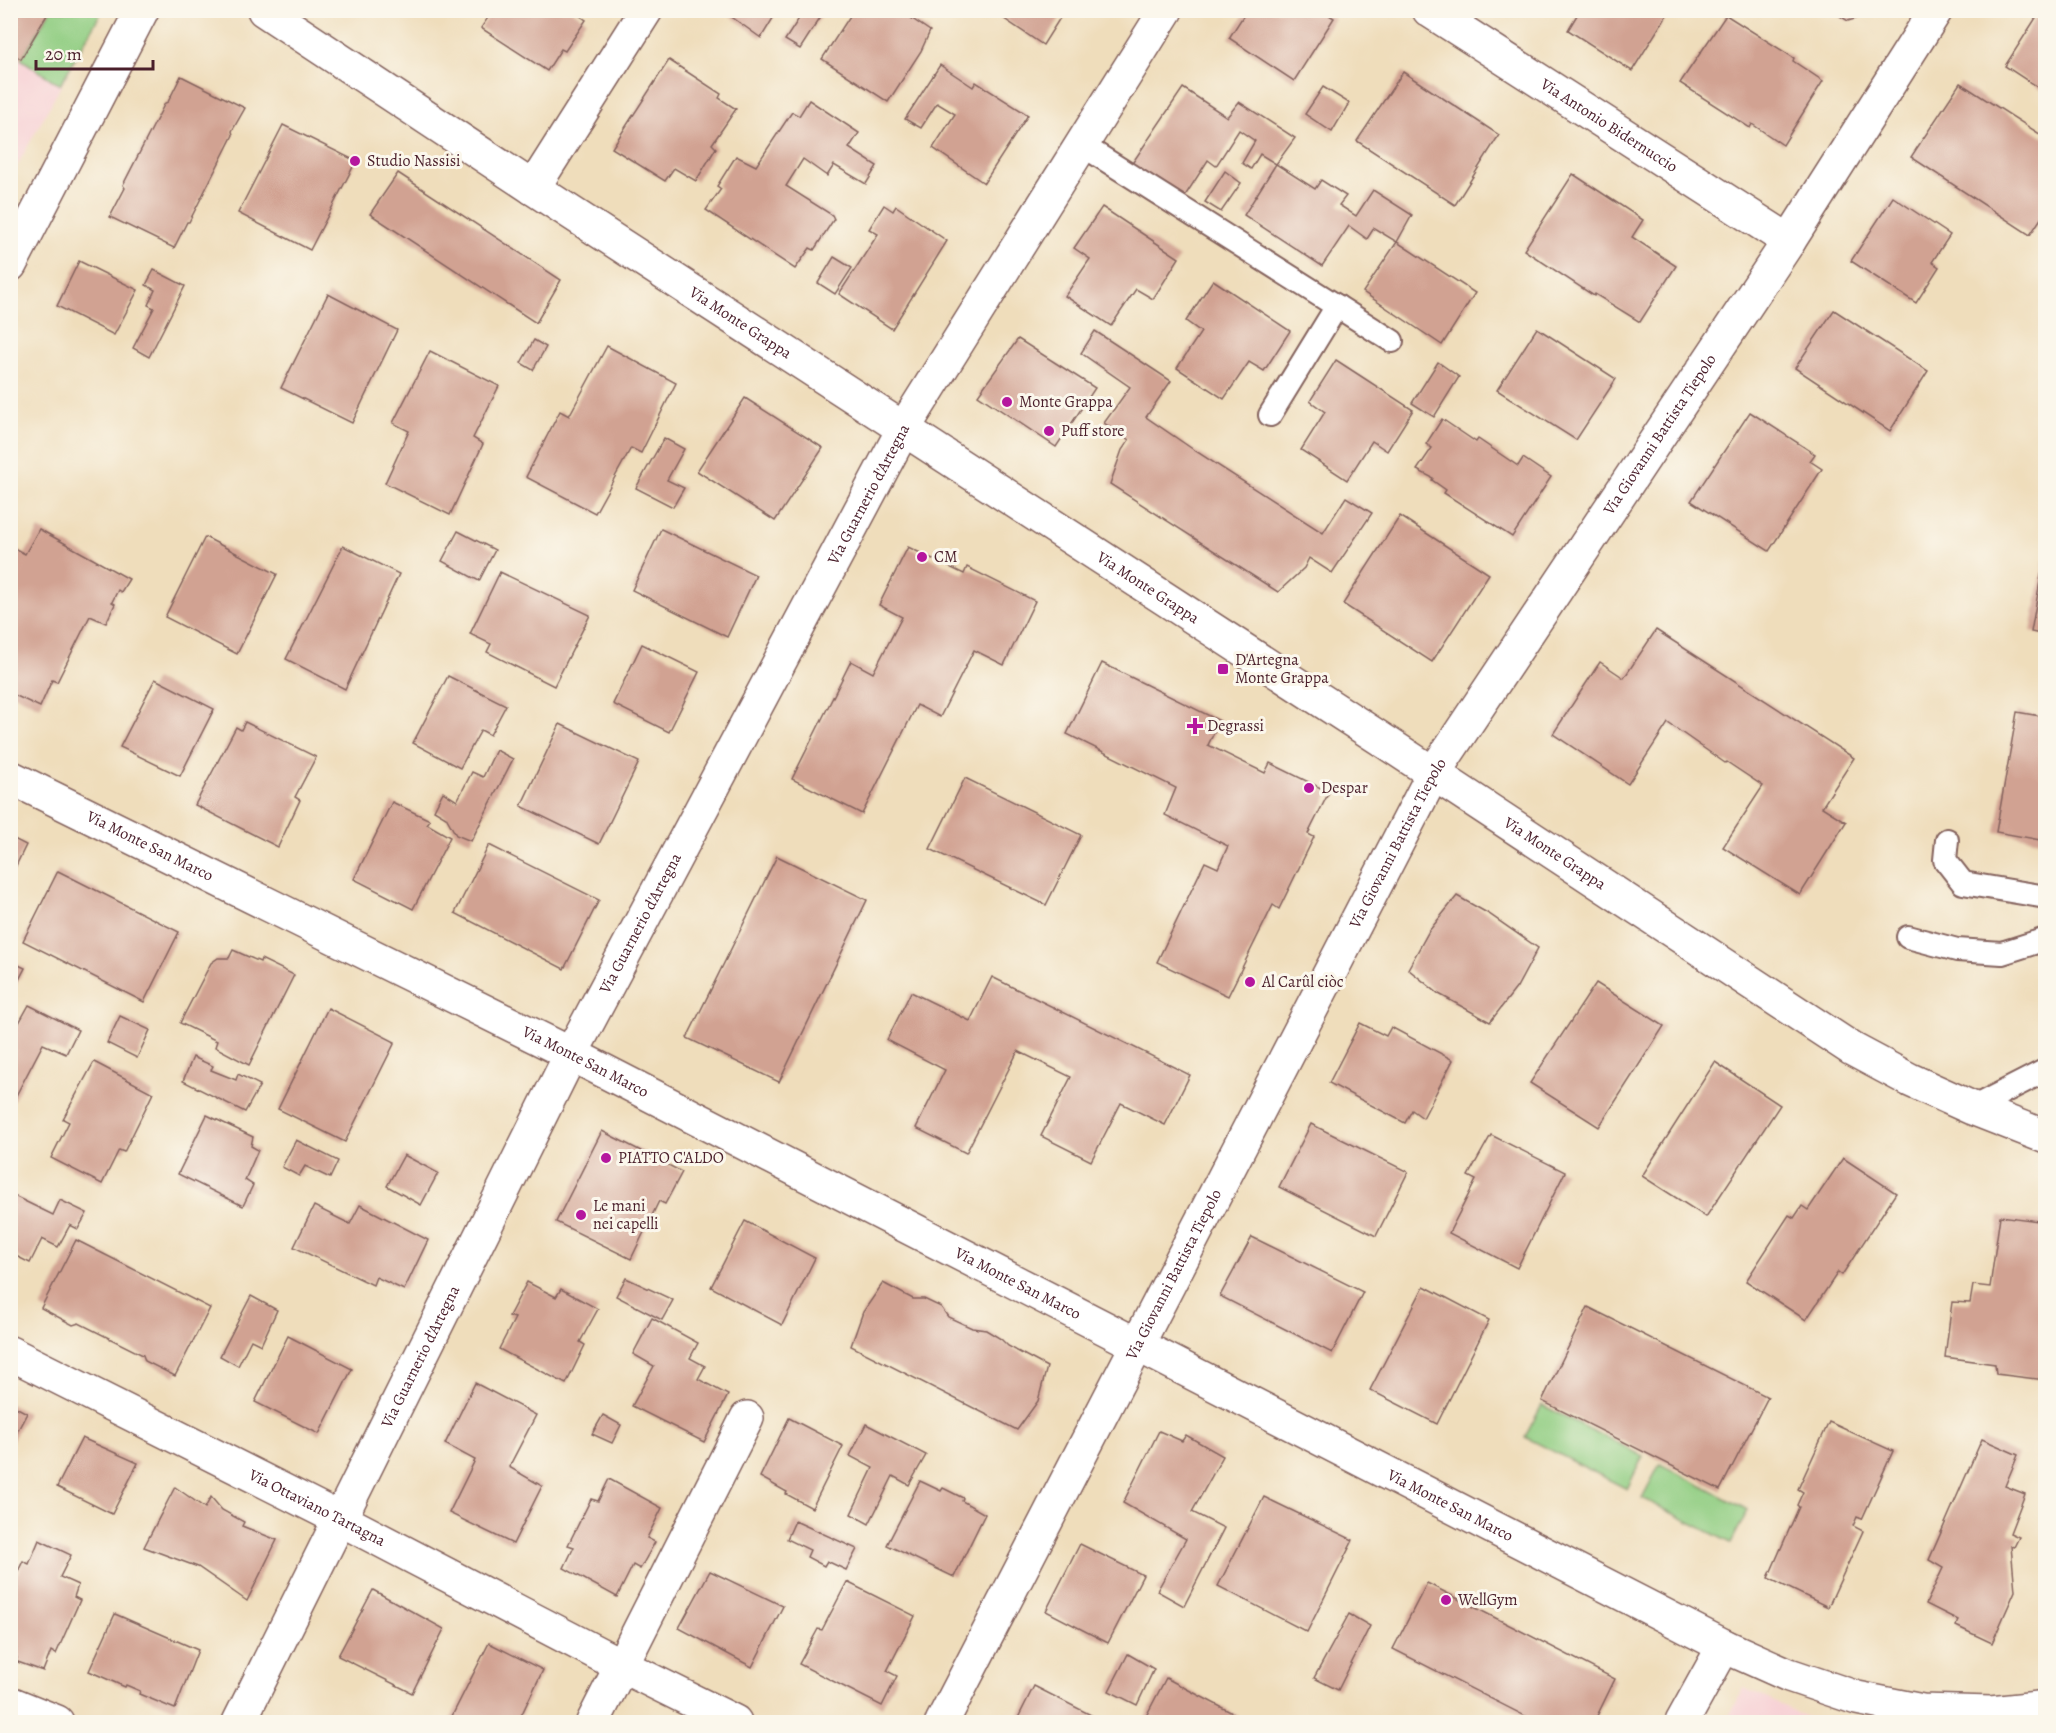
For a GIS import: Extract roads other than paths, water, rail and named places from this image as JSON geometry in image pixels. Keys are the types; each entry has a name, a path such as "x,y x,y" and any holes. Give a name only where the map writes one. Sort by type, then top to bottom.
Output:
{"street":[{"path":"10,265 141,10"},
{"name":"Via Monte Grappa","path":"264,10 1852,1049 1910,1080 1972,1108 2046,1137"},
{"path":"533,188 646,10"},
{"name":"Via Guarnerio d'Artegna","path":"239,1722 571,1054 904,429 1166,10"},
{"name":"Via Antonio Bidernuccio","path":"1429,10 1790,241"},
{"name":"Via Giovanni Battista Tiepolo","path":"942,1722 1433,774 1790,241 1936,10"},
{"name":"Via Monte San Marco","path":"10,777 571,1054 1724,1646 1789,1675 1922,1717 2046,1707"},
{"name":"Via Ottaviano Tartagna","path":"10,1353 735,1722"},
{"path":"593,1722 747,1418"},
{"path":"1682,1722 1724,1646"},
{"path":"10,1703 57,1722"}],"lane":[{"path":"1082,145 1392,341"},
{"path":"1270,415 1337,306"},
{"path":"1947,840 1945,860 1963,883 2046,897"},
{"path":"1908,937 1957,950 2002,953 2046,939"},
{"path":"1972,1108 2046,1070"}],"place":[{"name":"Studio Nassisi","path":"355,161"},
{"name":"Monte Grappa","path":"1007,402"},
{"name":"Puff store","path":"1049,431"},
{"name":"CM","path":"922,557"},
{"name":"D'Artegna Monte Grappa","path":"1223,669"},
{"name":"Degrassi","path":"1195,726"},
{"name":"Despar","path":"1309,788"},
{"name":"Al Carûl ciòc","path":"1250,982"},
{"name":"PIATTO C'ALDO","path":"606,1158"},
{"name":"Le mani nei capelli","path":"581,1215"},
{"name":"WellGym","path":"1446,1600"}]}
